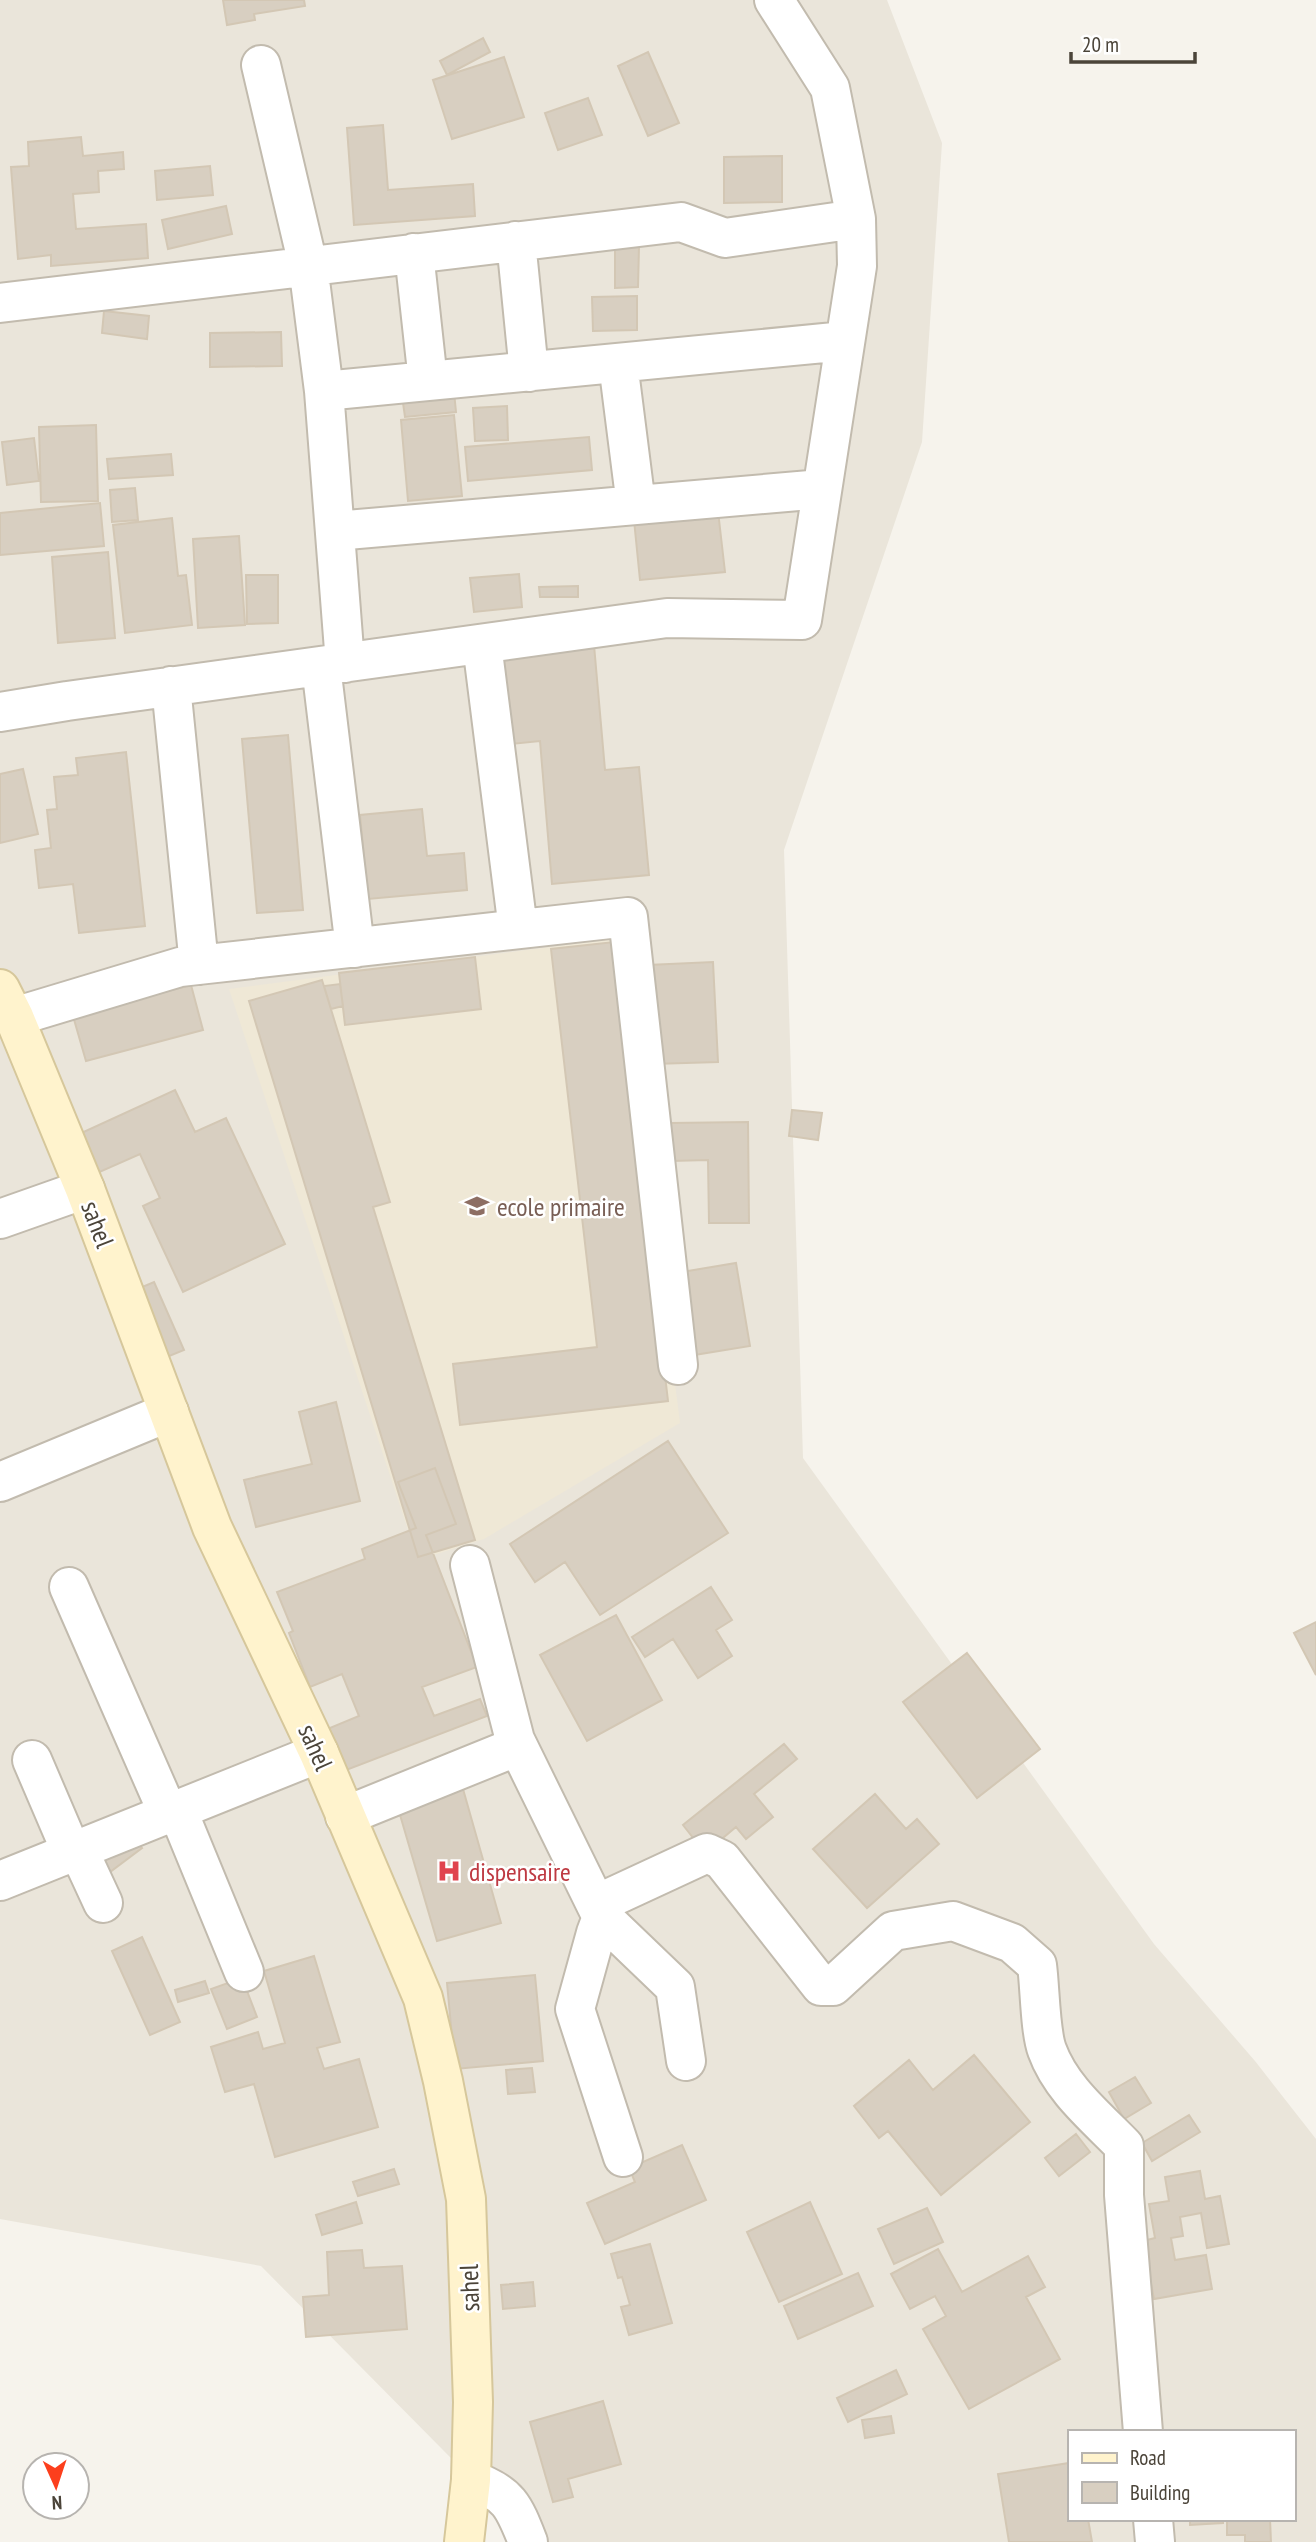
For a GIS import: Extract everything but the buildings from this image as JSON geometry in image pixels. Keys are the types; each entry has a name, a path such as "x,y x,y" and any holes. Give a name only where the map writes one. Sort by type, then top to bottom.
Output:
{"street":[{"path":"1,703 171,686 667,618 802,620 857,266 856,219 830,88 774,0"},
{"path":"261,65 308,265 324,391 335,531 333,664 355,948"},
{"path":"0,303 681,222 725,238 856,219"},
{"path":"516,241 529,372"},
{"path":"414,253 428,381"},
{"path":"324,391 845,341"},
{"path":"618,363 636,505"},
{"path":"335,531 822,489"},
{"path":"482,644 518,929"},
{"path":"171,686 200,965"},
{"path":"7,1003 180,967 628,917 678,1365"},
{"name":"sahel","path":"7,1003 85,1189 212,1527 319,1754 423,1998 443,2081 466,2199 473,2402 471,2480 464,2542"},
{"path":"0,1219 85,1189"},
{"path":"0,1482 169,1412"},
{"path":"470,1565 518,1746 600,1911 675,1987 686,2061"},
{"path":"69,1587 244,1972"},
{"path":"345,1816 518,1746"},
{"path":"0,1881 319,1754"},
{"path":"32,1760 103,1903"},
{"path":"600,1911 707,1853 722,1860 821,1986 833,1986 893,1931 953,1921 1012,1943 1037,1965 1046,2048 1056,2071 1070,2091 1124,2146 1124,2195 1143,2430"},
{"path":"600,1911 575,2009 623,2157"},
{"path":"471,2480 495,2488 515,2510 528,2542"},
{"path":"1153,2521 1156,2542"}],"shaded area":[{"path":"0,0 887,0 942,143 922,442 784,850 803,1458 1154,1944 1255,2061 1316,2139 1316,2542 534,2542 261,2266 0,2219"},
{"name":"ecole primaire","path":"619,938 680,1423 484,1539 418,1560 229,989"}],"place":[{"name":"ecole primaire","path":"477,1206"},
{"name":"dispensaire","path":"449,1871"}]}
